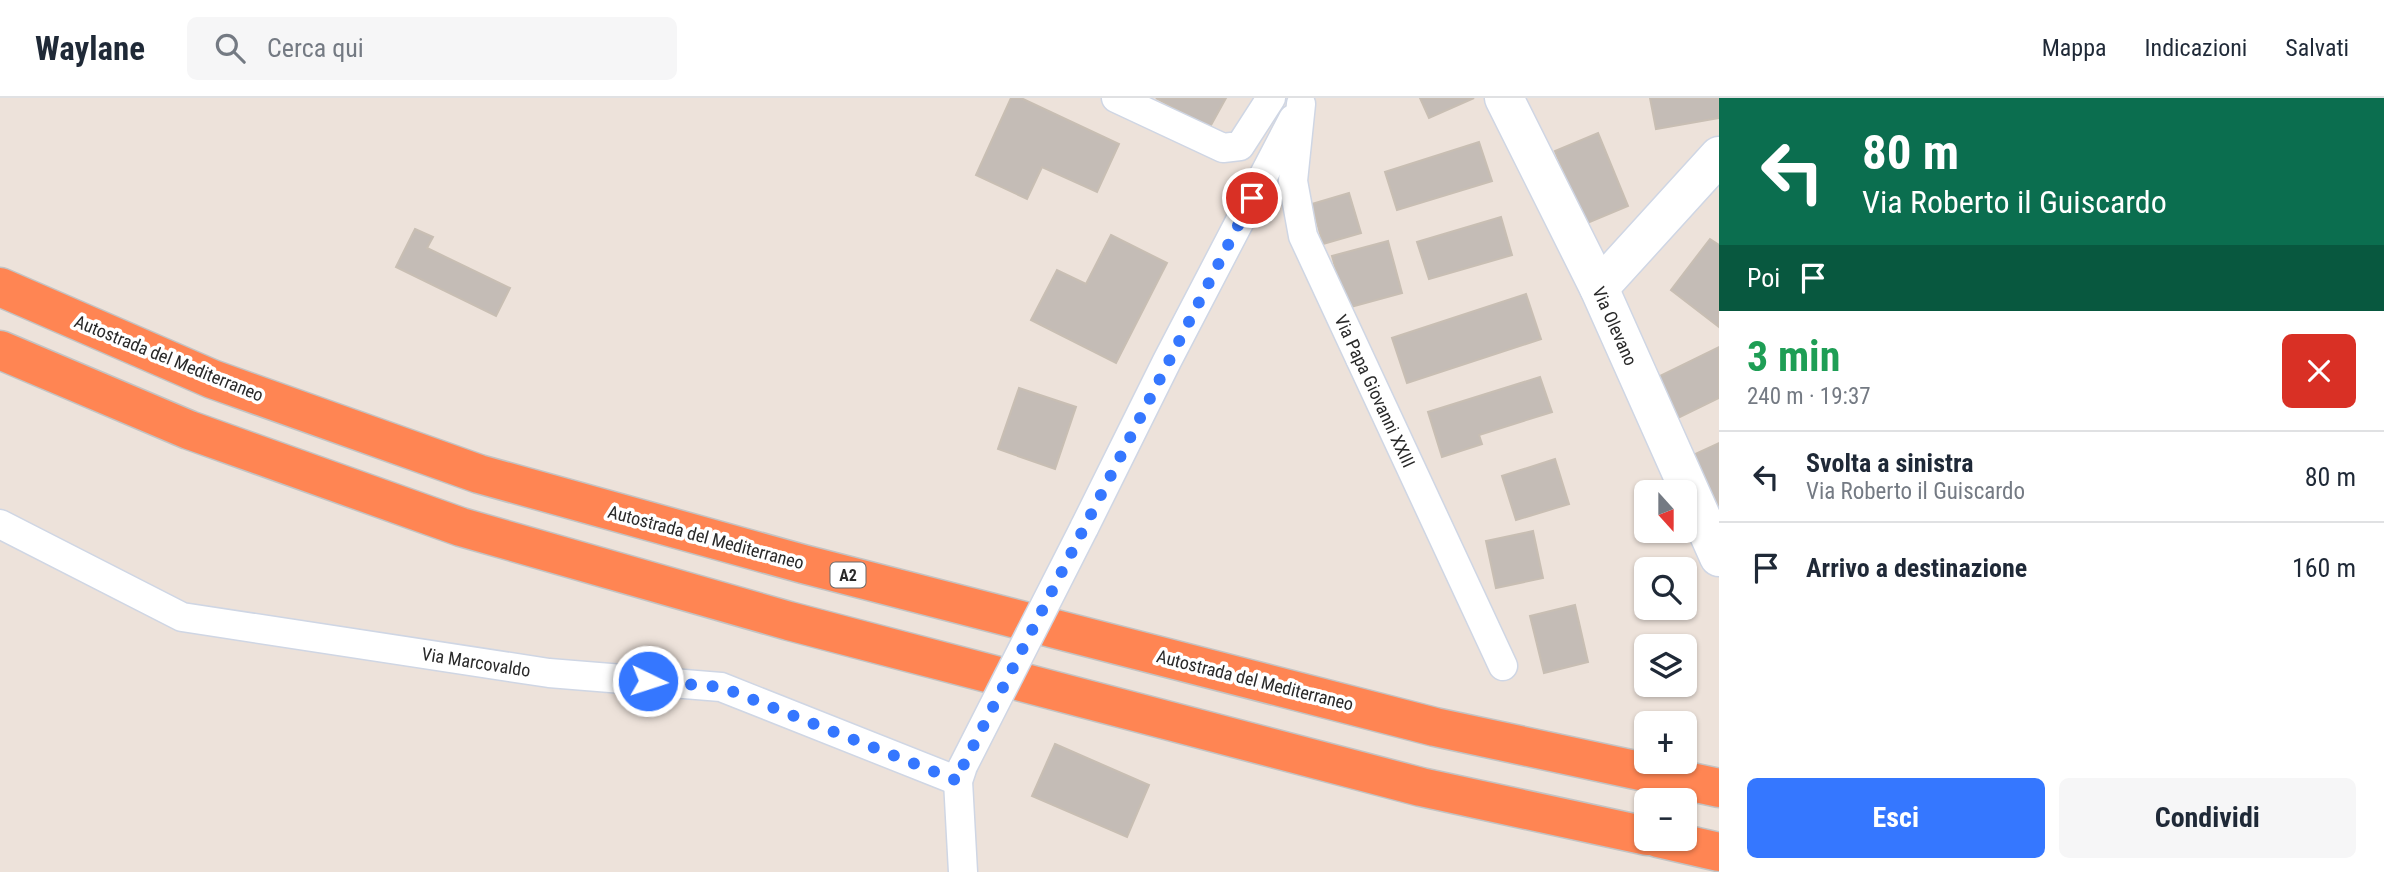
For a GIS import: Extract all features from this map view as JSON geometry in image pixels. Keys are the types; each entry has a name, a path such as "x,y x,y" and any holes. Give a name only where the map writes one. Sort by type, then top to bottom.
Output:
{"highway":[{"name":"Autostrada del Mediterraneo","path":"0,287 212,379 479,474 803,564 1435,727 1719,788"},
{"path":"0,350 189,430 461,527 789,621 1421,786 1634,833"},
{"path":"1697,847 1719,852"}],"street":[{"path":"1116,98 1223,148 1240,146 1271,98"},
{"name":"Via Olevano","path":"1504,98 1599,288 1719,557"},
{"path":"963,872 960,774 1167,361 1302,101"},
{"name":"Via Papa Giovanni XXIII","path":"1302,101 1293,181 1303,236 1503,666"},
{"path":"1599,288 1719,156"},
{"name":"Via Marcovaldo","path":"0,524 182,617 549,673 721,687 960,774"}],"building":[{"path":"1011,98 1021,98 1119,144 1097,192 1042,167 1027,199 976,175"},
{"path":"1156,98 1226,98 1210,127"},
{"path":"1420,98 1474,98 1429,118"},
{"path":"1650,98 1719,98 1719,118 1656,129"},
{"path":"1598,133 1628,206 1585,224 1555,151"},
{"path":"1479,142 1492,181 1397,210 1385,172"},
{"path":"1349,193 1361,233 1323,244 1312,204"},
{"path":"1501,217 1512,255 1429,279 1417,242"},
{"path":"415,229 433,237 427,248 510,288 496,316 396,267"},
{"path":"1111,235 1167,263 1116,363 1031,320 1057,270 1086,284"},
{"path":"1710,239 1719,245 1719,327 1671,290"},
{"path":"1388,241 1402,293 1347,308 1332,256"},
{"path":"1526,294 1541,339 1407,383 1392,338"},
{"path":"1719,347 1719,398 1678,418 1658,377"},
{"path":"1540,377 1552,412 1479,435 1482,444 1442,457 1428,412"},
{"path":"1019,388 1076,407 1055,469 998,449"},
{"path":"1719,443 1719,517 1691,456"},
{"path":"1555,459 1569,504 1516,520 1502,476"},
{"path":"1533,531 1543,578 1496,588 1486,541"},
{"path":"1575,605 1588,662 1544,673 1530,616"},
{"path":"1055,744 1149,785 1127,837 1032,796"}],"route":[{"path":"648,681 721,687 958,781 963,766 1167,361 1252,198"}]}
